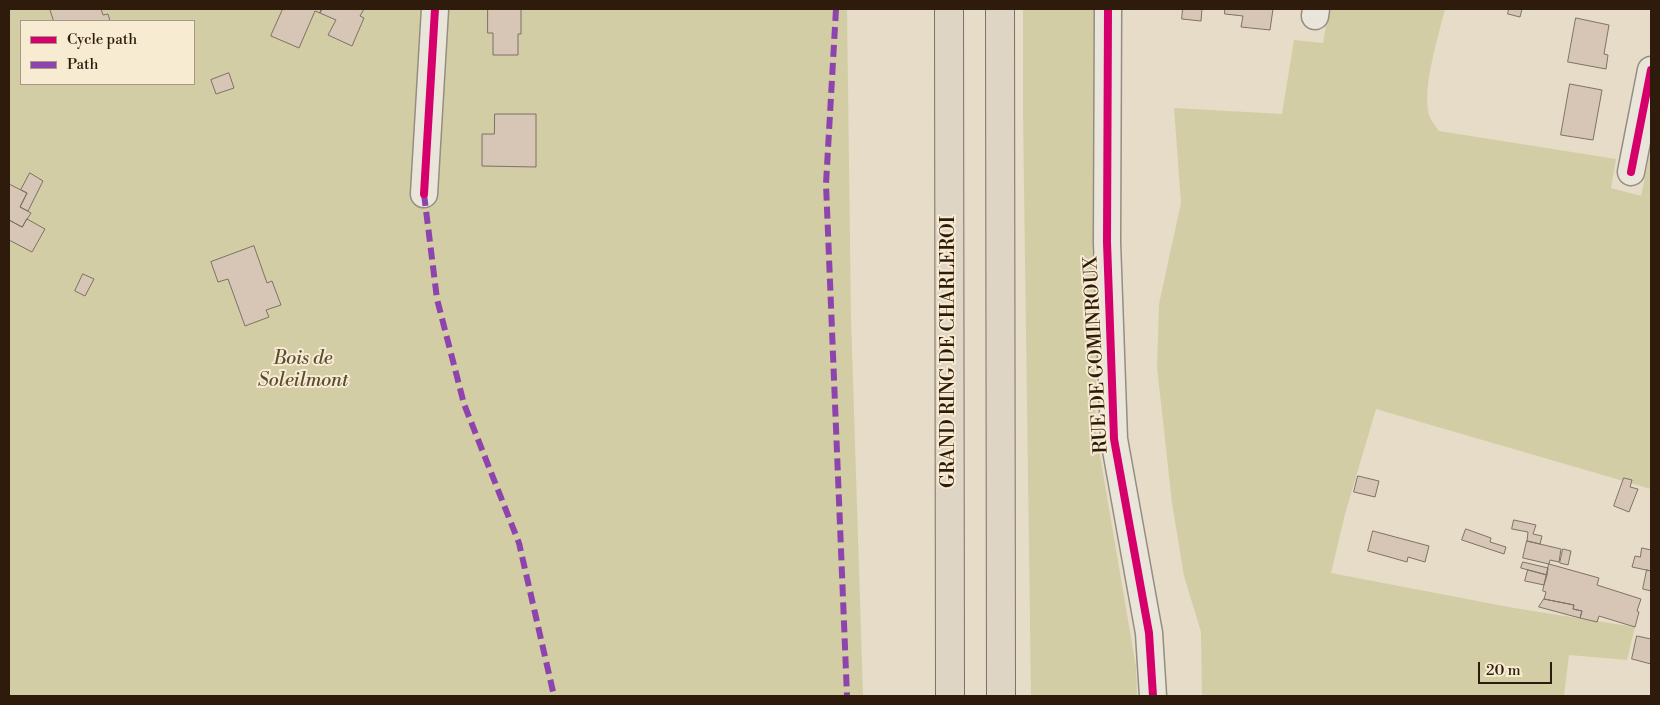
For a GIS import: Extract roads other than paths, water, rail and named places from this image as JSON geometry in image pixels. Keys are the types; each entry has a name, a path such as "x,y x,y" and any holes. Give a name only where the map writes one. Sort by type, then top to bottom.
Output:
{"highway":[{"name":"GRAND RING DE CHARLEROI","path":"949,9 950,696"},
{"path":"1000,9 1001,696"}],"street":[{"path":"424,194 435,9"},
{"name":"RUE DE GOMINROUX","path":"1108,9 1107,242 1114,440 1149,633 1153,696"},
{"path":"1631,172 1651,70"}],"park label":[{"name":"Bois de Soleilmont","path":"303,370"}]}
